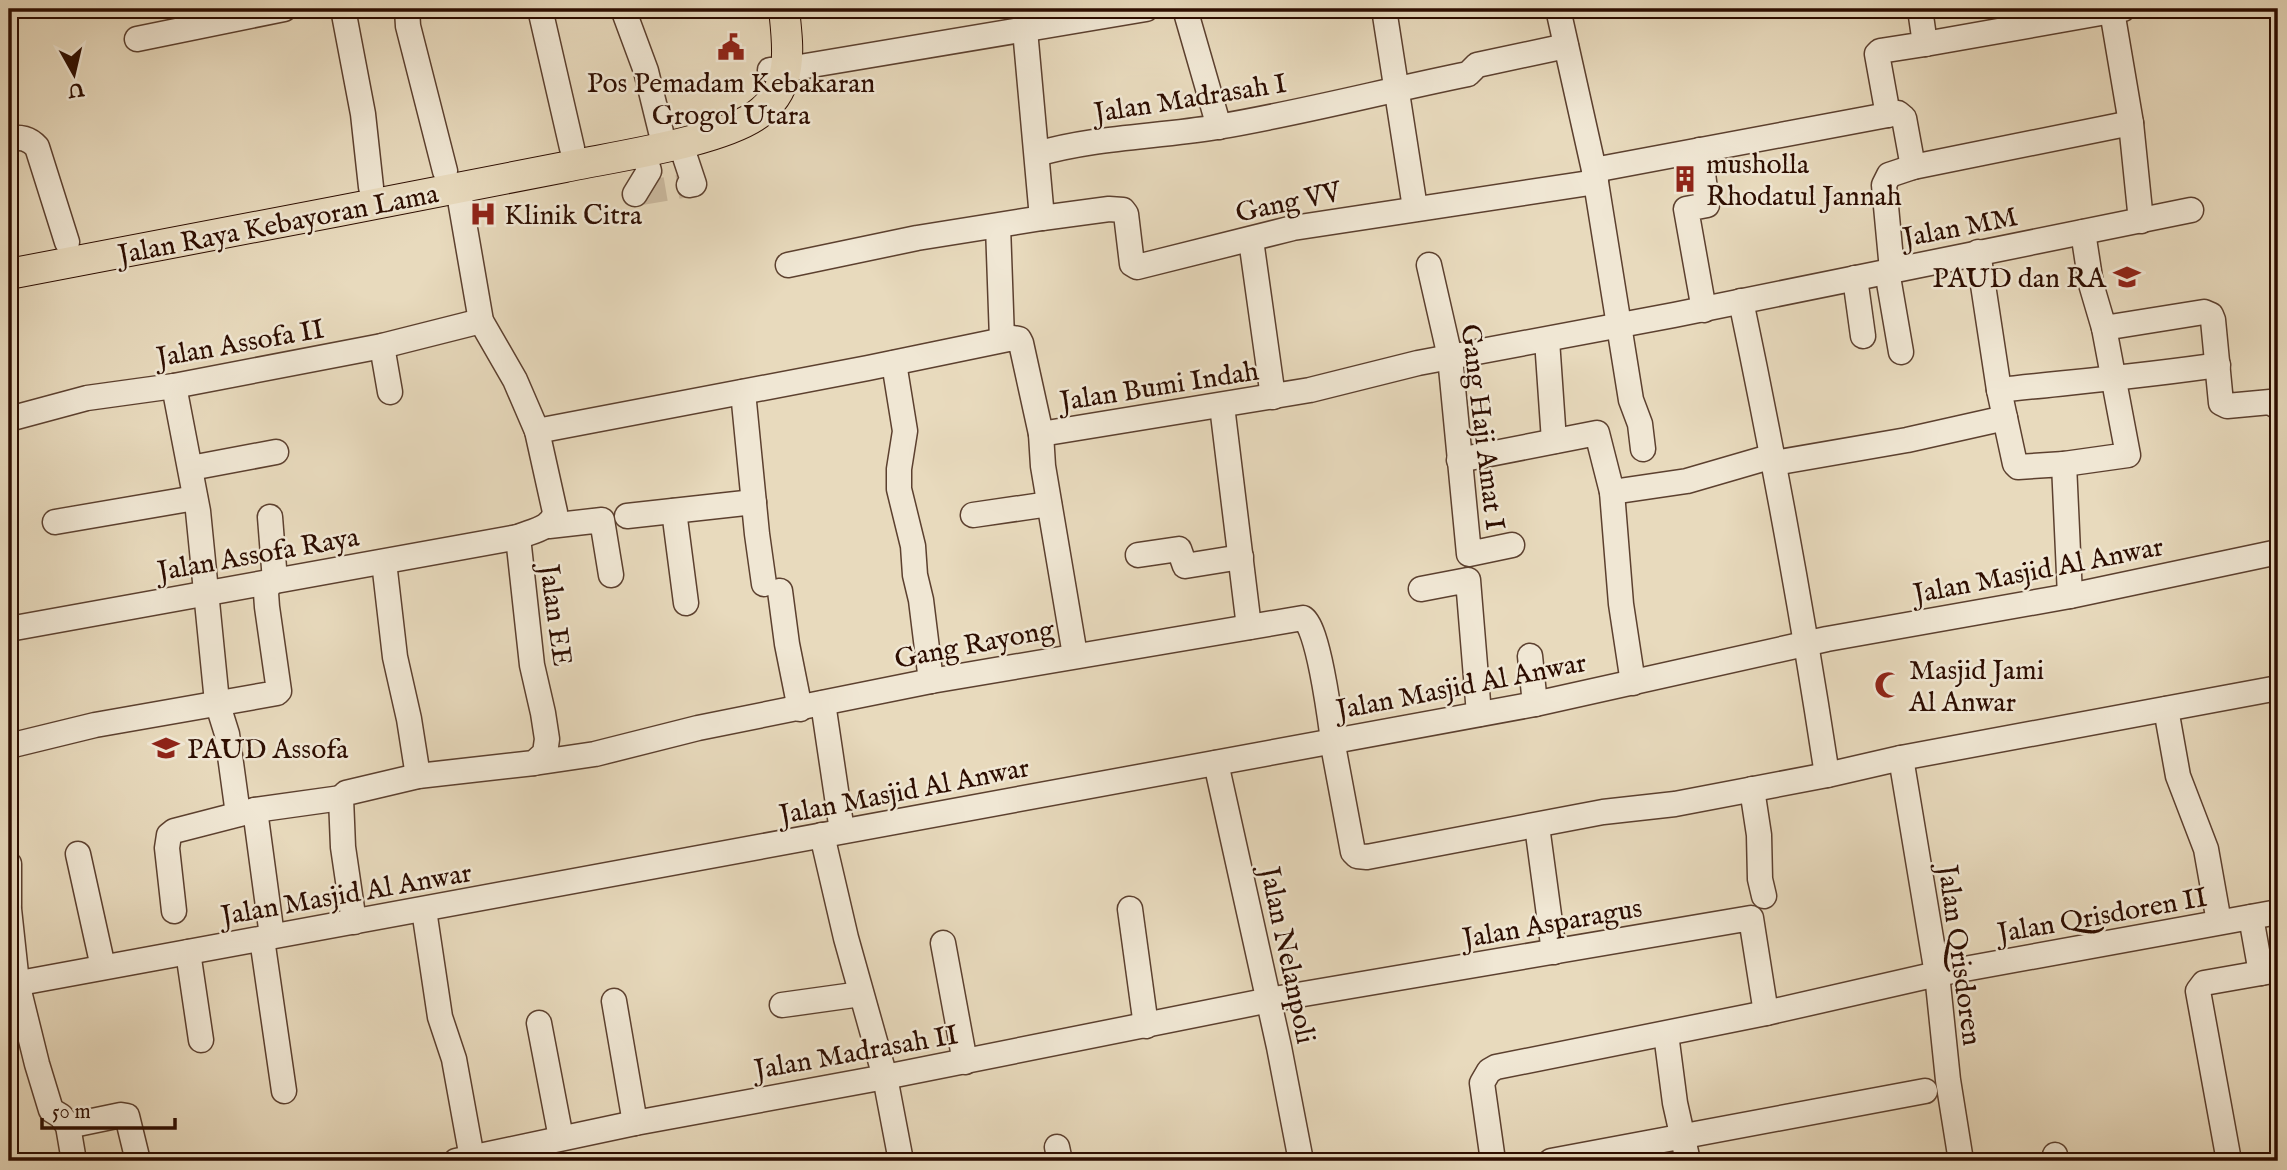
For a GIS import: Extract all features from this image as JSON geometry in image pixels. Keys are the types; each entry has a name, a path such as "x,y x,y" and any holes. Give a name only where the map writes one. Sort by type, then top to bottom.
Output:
{"main road":[{"name":"Jalan Raya Kebayoran Lama","path":"15,263 67,242 452,180 720,132 761,112 779,94 779,70 771,45 767,9"},
{"name":"Jalan Raya Kebayoran Lama","path":"779,70 788,43 784,9"},
{"name":"Jalan Raya Kebayoran Lama","path":"452,180 572,148 661,141"},
{"name":"Jalan Raya Kebayoran Lama","path":"15,263 352,196"}],"street":[{"path":"137,39 284,9"},
{"path":"343,9 363,114 352,196"},
{"name":"Jalan EE","path":"408,9 408,26 452,180 481,321 515,380 537,431 555,512 554,520 549,526 518,537 532,665 547,739 545,753 534,763"},
{"path":"540,9 572,148"},
{"path":"623,9 646,71 661,141 694,184 689,185"},
{"path":"779,70 1146,9"},
{"path":"1185,9 1219,127"},
{"path":"1384,9 1415,208"},
{"path":"1558,9 1595,176 1631,400 1640,424 1643,449"},
{"path":"1920,9 1925,44"},
{"path":"1913,167 1902,115 1888,115 1878,52 2118,10 2141,221"},
{"path":"788,265 917,238 1042,218 1025,30"},
{"name":"Jalan Madrasah I","path":"1037,154 1079,145 1219,127 1468,74 1477,65 1566,46"},
{"name":"Gang VV","path":"1042,218 1109,209 1123,210 1126,214 1132,264 1137,267 1196,250 1251,240 1293,228 1595,176 1700,150 1888,115"},
{"path":"1901,352 1890,271 1884,185 1889,174 2131,123"},
{"path":"9,138 19,137 32,141 37,147 67,242"},
{"path":"642,193 635,194 634,191 649,170 661,141"},
{"path":"1700,150 1707,205 1686,209 1704,310"},
{"name":"Jalan MM","path":"1741,301 2191,210"},
{"path":"537,431 894,363 1002,339 998,226"},
{"path":"1978,252 1999,390 2016,466 2064,464 2128,455 2104,328 2091,284 2083,232"},
{"path":"1251,240 1273,397"},
{"name":"Gang Haji Amat I","path":"1429,265 1450,357 1469,554 1512,545"},
{"path":"1855,278 1863,336"},
{"path":"1741,301 1808,643 1827,775"},
{"name":"Jalan Bumi Indah","path":"1002,339 1016,339 1021,343 1041,434 1273,397 1450,357 1741,301"},
{"path":"2104,328 2204,312 2211,315 2220,399 2224,405 2270,402 2278,407"},
{"name":"Jalan Assofa II","path":"9,419 88,398 174,386 382,346 481,321"},
{"path":"1547,340 1555,441"},
{"path":"382,346 390,392"},
{"path":"894,363 905,431 899,489 913,546 931,681"},
{"path":"1999,390 2218,365"},
{"path":"174,386 195,498 216,702 246,812 267,937 284,1091"},
{"path":"743,392 754,502 787,644 811,706 861,994 885,1077 901,1161"},
{"path":"1222,406 1249,627"},
{"path":"1612,492 1687,481 1774,460 1907,440 2005,418"},
{"path":"1459,460 1596,432 1598,434 1612,492 1622,604 1633,683"},
{"path":"1041,434 1043,466 1074,655"},
{"path":"191,468 276,452"},
{"path":"2064,464 2070,596"},
{"path":"55,522 195,498"},
{"path":"627,516 754,502"},
{"path":"973,515 1049,504"},
{"path":"674,511 686,603"},
{"path":"9,746 96,725 279,691 266,593 272,581 270,517"},
{"path":"549,526 602,520 611,575"},
{"name":"Jalan Assofa Raya","path":"9,629 518,537"},
{"path":"1138,555 1180,549 1185,566 1241,557"},
{"name":"Jalan Masjid Al Anwar","path":"13,984 1535,704 1808,643 2070,596 2278,552"},
{"path":"384,562 395,657 418,776"},
{"path":"1421,589 1468,580 1479,713"},
{"name":"Gang Rayong","path":"534,763 595,754 698,728 931,681 1303,618 1310,623 1317,649 1353,852 1360,858 1537,826"},
{"path":"1530,656 1535,704"},
{"path":"1554,952 1537,826 1602,812 1675,804 1901,758 2278,688"},
{"path":"2166,709 2178,776 2206,849 2219,922"},
{"name":"Jalan Qrisdoren","path":"1901,758 1937,974 1948,1080 1961,1161"},
{"path":"174,911 167,848 169,835 178,829 246,812 341,798 356,789 418,776 534,763"},
{"name":"Jalan Nelanpoli","path":"1216,763 1301,1161"},
{"path":"1752,789 1764,896"},
{"path":"341,798 343,847 354,922"},
{"path":"78,854 103,967"},
{"path":"9,864 13,984 51,1110 61,1116 68,1126 74,1161"},
{"path":"1130,909 1146,1026"},
{"path":"424,910 440,1017 454,1059 477,1159"},
{"name":"Jalan Qrisdoren II","path":"1937,974 2278,912"},
{"path":"2229,1161 2199,991 2204,983 2270,972 2252,917"},
{"name":"Jalan Asparagus","path":"1268,1001 1751,918 1766,1013"},
{"path":"943,943 965,1062"},
{"path":"188,952 201,1040"},
{"path":"1493,1161 1482,1083 1489,1070 1496,1067 1766,1013 1937,974"},
{"path":"782,1005 861,994"},
{"name":"Jalan Madrasah II","path":"477,1159 635,1123 965,1062 1268,1001"},
{"path":"614,1002 635,1123"},
{"path":"539,1023 561,1138"},
{"path":"1666,1034 1675,1103 1685,1150"},
{"path":"1552,1161 1685,1150 1925,1091"},
{"path":"68,1126 127,1116 138,1161"}],"tunnel":[{"path":"642,193 689,185"}],"place":[{"name":"Pos Pemadam Kebakaran Grogol Utara","path":"731,47"},
{"name":"musholla Rhodatul Jannah","path":"1685,179"},
{"name":"Klinik Citra","path":"483,214"},
{"name":"PAUD dan RA","path":"2127,277"},
{"name":"Masjid Jami Al Anwar","path":"1888,685"},
{"name":"PAUD Assofa","path":"166,748"}]}
